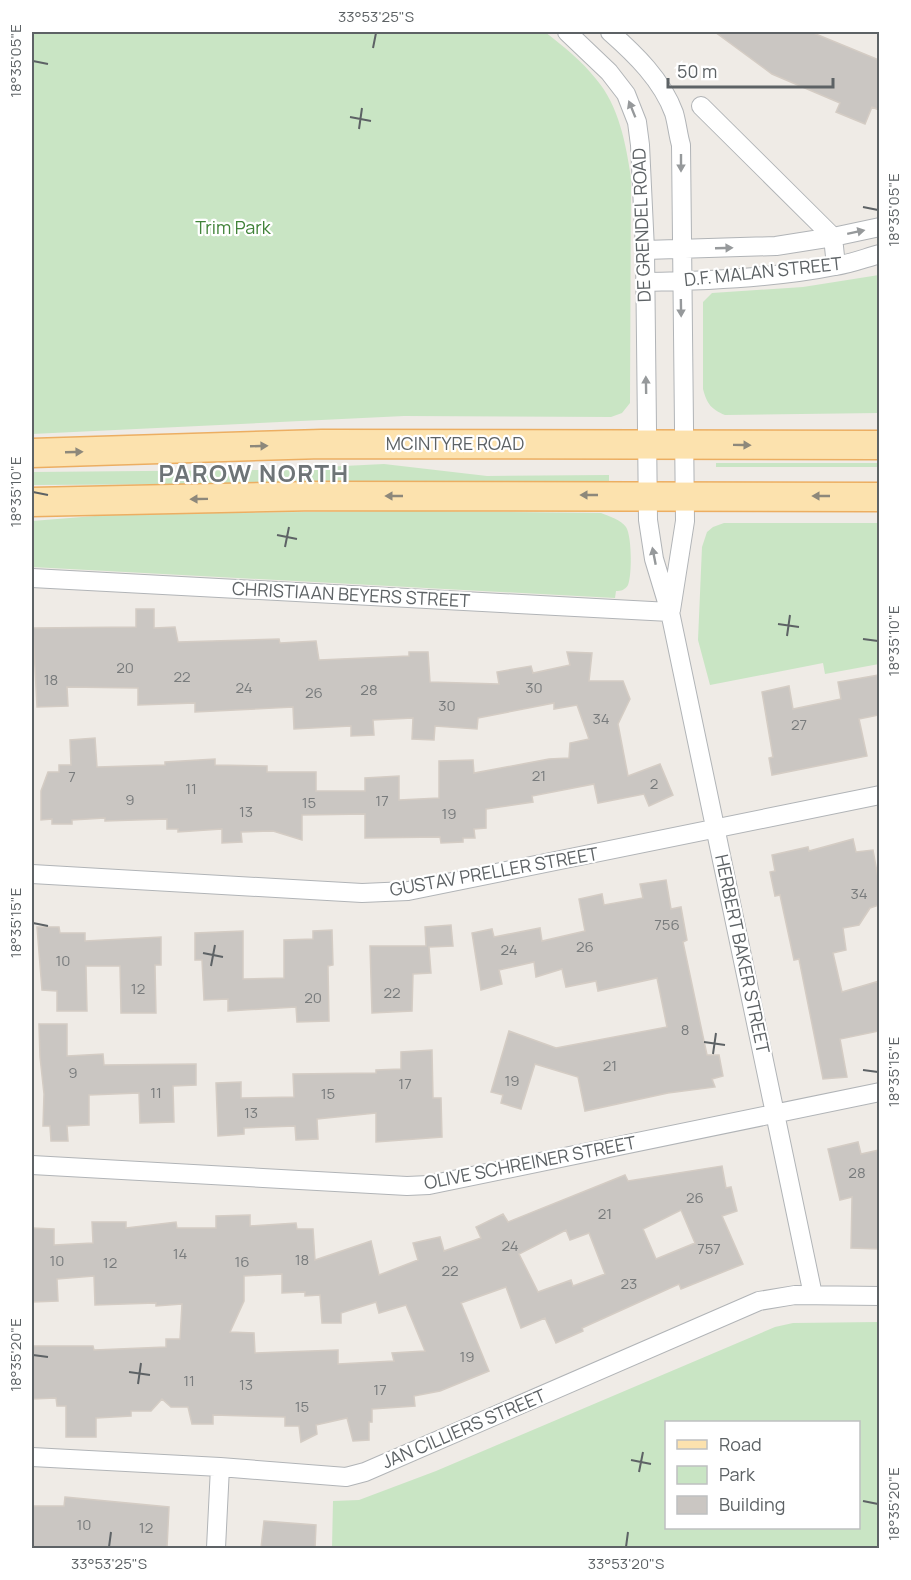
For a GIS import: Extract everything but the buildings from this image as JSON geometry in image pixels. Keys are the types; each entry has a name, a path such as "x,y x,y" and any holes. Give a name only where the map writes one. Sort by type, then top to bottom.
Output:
{"main road":[{"name":"MCINTYRE ROAD","path":"32,453 322,444 879,445"},
{"path":"32,502 317,496 879,497"}],"street":[{"name":"DE GRENDEL ROAD","path":"567,32 609,72 626,94 637,122 645,250 647,495"},
{"name":"DE GRENDEL ROAD","path":"610,32 636,56 661,88 674,113 681,145 684,495"},
{"path":"701,105 832,237 836,266"},
{"name":"D.F. MALAN STREET","path":"645,250 776,246 879,227"},
{"name":"D.F. MALAN STREET","path":"645,282 681,282 778,274 836,266 879,254"},
{"name":"HERBERT BAKER STREET","path":"647,495 654,559 670,612 813,1295"},
{"name":"HERBERT BAKER STREET","path":"670,612 685,521 684,495"},
{"name":"CHRISTIAAN BEYERS STREET","path":"32,578 670,612"},
{"name":"GUSTAV PRELLER STREET","path":"32,874 362,893 408,891 879,795"},
{"name":"OLIVE SCHREINER STREET","path":"32,1165 407,1186 429,1185 879,1092"},
{"name":"JAN CILLIERS STREET","path":"32,1457 220,1467 322,1477 346,1477 365,1472 759,1301 787,1295 879,1296"},
{"path":"216,1548 220,1467"}],"green space":[{"name":"Trim Park","path":"32,32 545,32 591,72 616,113 624,139 631,178 630,403 622,413 611,417 404,416 32,434"},
{"path":"879,275 879,413 725,415 710,405 703,389 703,302 712,293 803,287"},
{"path":"716,463 879,463 880,467 716,467"},
{"path":"384,464 487,476 609,475 609,482 32,485 32,472 264,470"},
{"path":"410,511 601,513 621,522 628,532 631,556 628,585 623,590 616,591 615,598 32,567 32,521 120,514"},
{"path":"724,523 879,523 879,664 825,674 823,663 710,685 698,640 702,547 707,532"},
{"path":"879,1322 879,1548 332,1548 333,1501 359,1500 436,1471 775,1327 793,1323"}],"district":[{"name":"PAROW NORTH","path":"254,474"}]}
